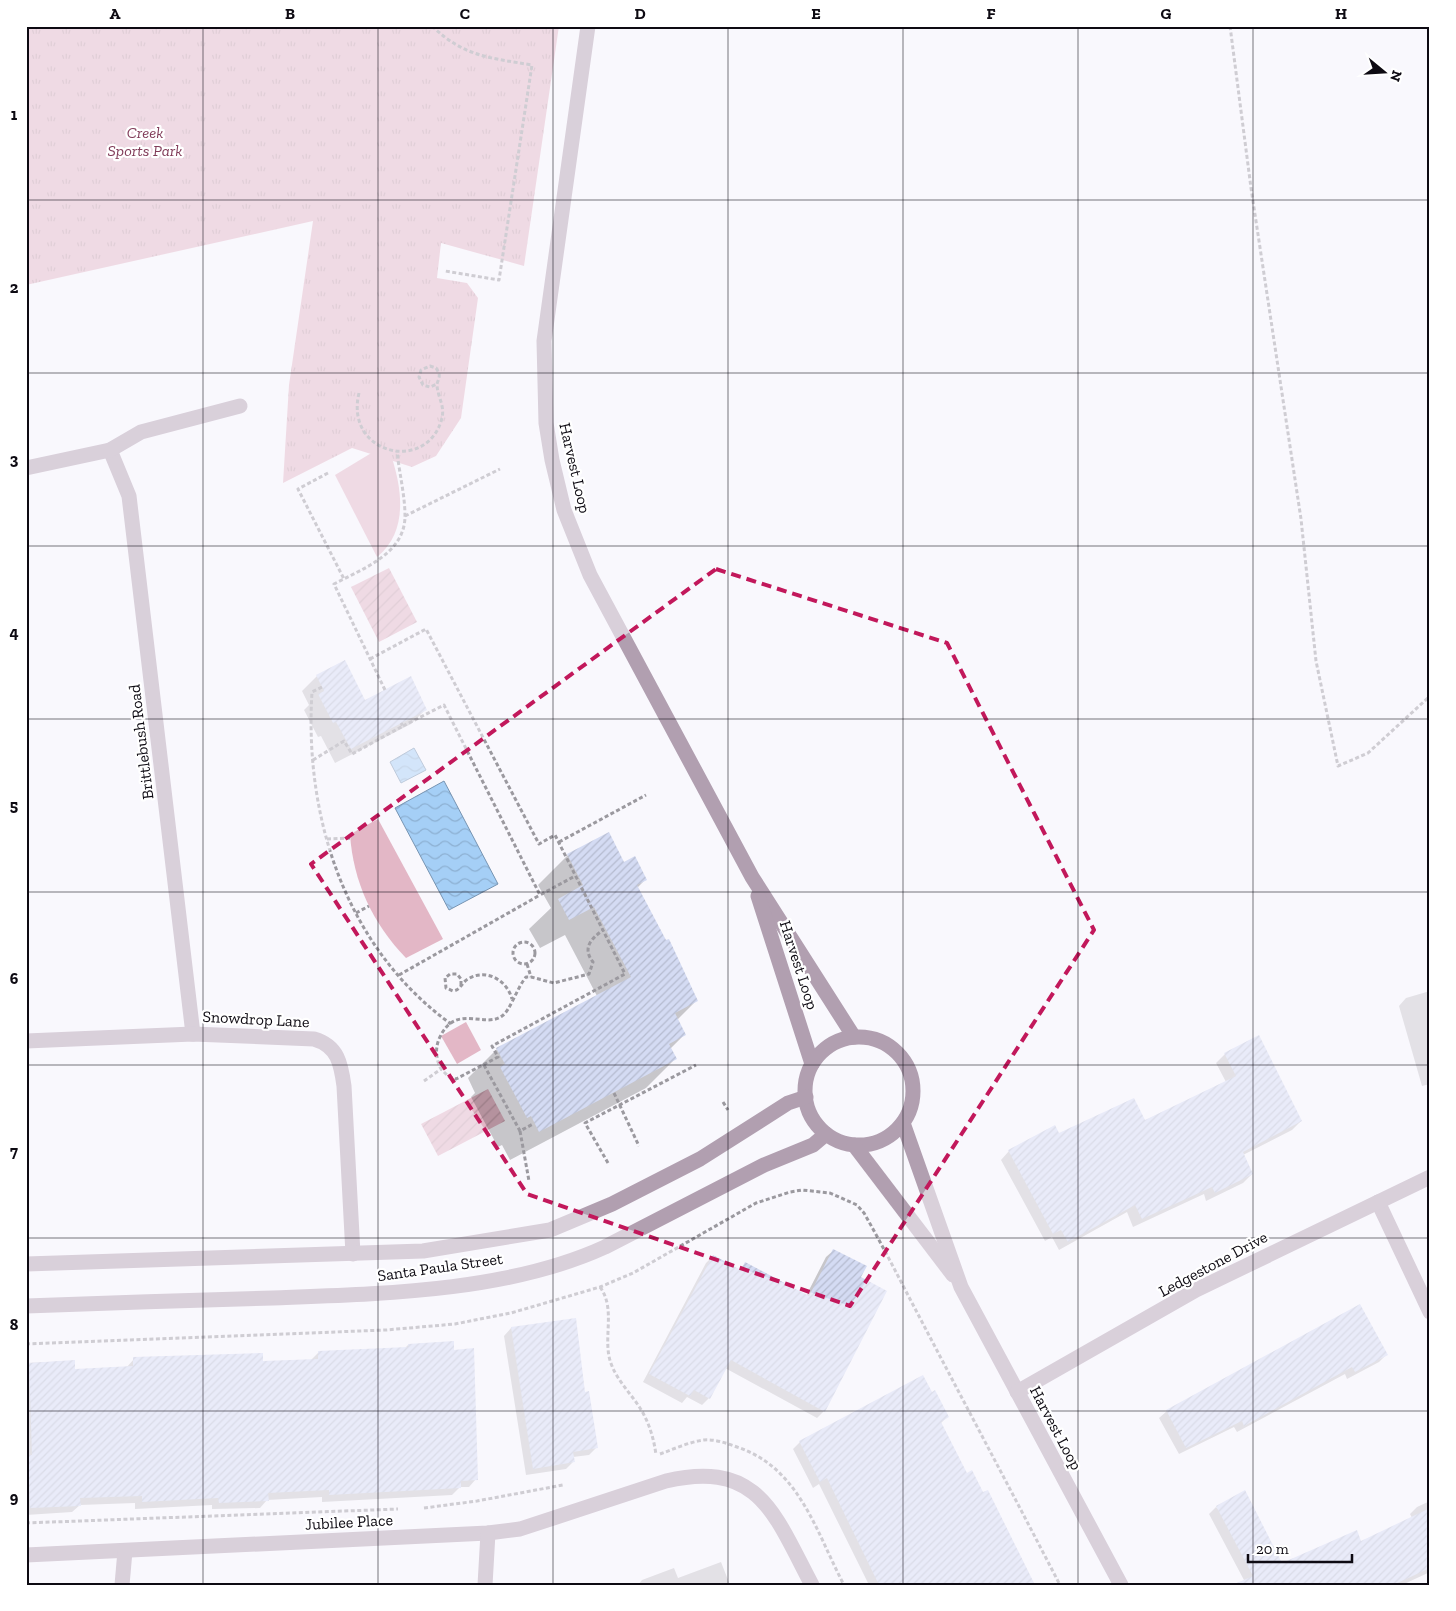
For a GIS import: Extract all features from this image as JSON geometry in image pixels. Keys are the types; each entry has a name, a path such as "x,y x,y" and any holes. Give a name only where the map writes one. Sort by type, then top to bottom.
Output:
{"street":[{"name":"Harvest Loop","path":"588,26 544,341 546,423 552,460 564,510 590,576 752,877 854,1037"},
{"path":"26,468 110,450 141,432 240,406"},
{"name":"Brittlebush Road","path":"110,450 129,496 193,1034"},
{"name":"Harvest Loop","path":"752,877 812,1064"},
{"name":"Snowdrop Lane","path":"26,1042 193,1034 314,1039 322,1041 340,1059 347,1121 353,1254"},
{"path":"854,1037 873,1038 891,1046 908,1068 913,1096 903,1123 892,1134 878,1142 854,1145 842,1142 826,1134 814,1122 806,1097 805,1086 812,1064 821,1052 832,1044 854,1037"},
{"name":"Santa Paula Street","path":"26,1264 424,1251 550,1230 612,1204 700,1159 788,1103 806,1097"},
{"name":"Harvest Loop","path":"903,1123 961,1287 1121,1585"},
{"name":"Santa Paula Street","path":"26,1306 379,1294 466,1284 549,1268 579,1259 605,1247 764,1165 812,1145 826,1134"},
{"name":"Harvest Loop","path":"854,1145 961,1287"},
{"name":"Ledgestone Drive","path":"1017,1392 1196,1290 1430,1177"},
{"path":"1378,1202 1430,1312"},
{"name":"Jubilee Place","path":"26,1555 488,1533 520,1529 666,1481 686,1476 709,1475 733,1480 754,1492 774,1514 812,1585"},
{"path":"485,1585 488,1533"},
{"path":"122,1585 125,1551"}],"path":[{"path":"432,26 450,42 474,55 532,65 499,280 445,271"},
{"path":"1230,26 1251,188 1301,520 1316,661 1338,766 1368,753 1430,696"},
{"path":"359,393 357,414 366,435 376,444 396,451 419,447 436,432 443,410 437,384 440,377 436,368 430,366 421,370 419,377 424,385 430,387 437,384"},
{"path":"385,690 334,584 389,552 399,539 405,516 396,451"},
{"path":"405,516 500,469"},
{"path":"328,473 298,488 344,578"},
{"path":"370,659 426,629 539,844 556,835 625,974 492,1046 498,1057 456,1079 449,1078 441,1069 436,1048 442,1034 451,1024 471,1017 495,1020 506,1013 515,991 526,977 554,983 589,974 592,962 587,955 587,948 590,941 603,930"},
{"path":"322,687 312,692 310,727 313,760 327,839 336,874 374,945 426,1006 451,1024"},
{"path":"313,760 344,741 352,754 402,725 444,705 540,895"},
{"path":"559,842 646,795"},
{"path":"327,839 350,838"},
{"path":"399,975 576,876"},
{"path":"356,913 369,906"},
{"path":"523,942 530,944 535,949 534,960 528,964 517,962 513,956 516,946 523,942"},
{"path":"528,964 531,977"},
{"path":"461,985 462,979 457,974 450,974 446,978 445,986 449,990 456,990 470,978 488,975 504,984 512,1000"},
{"path":"484,1065 520,1131 528,1181"},
{"path":"608,1163 585,1123 696,1065"},
{"path":"424,1081 441,1069"},
{"path":"614,1093 639,1146"},
{"path":"520,1131 533,1124"},
{"path":"26,1344 434,1326 511,1313 600,1287 650,1264 756,1203 802,1190 830,1193 856,1205 868,1220 967,1404 986,1446 1010,1486 1060,1585"},
{"path":"600,1287 604,1292 609,1317 608,1339 612,1366 647,1420 656,1455"},
{"path":"647,1459 704,1440 721,1441 752,1452 768,1462 798,1493 844,1585"},
{"path":"422,1508 477,1501 568,1484"},
{"path":"26,1523 403,1509"}],"highlighted area":[{"path":"716,569 947,643 1094,930 850,1306 527,1194 311,864"}],"green space":[{"name":"Creek Sports Park","path":"26,26 559,26 524,266 441,243 437,278 467,283 478,298 461,418 436,456 412,467 352,448 283,483 289,385 313,221 26,285"},
{"path":"378,449 392,458 399,485 400,512 394,536 377,557 335,475"},
{"path":"389,568 417,622 379,642 351,587"},
{"path":"378,819 443,939 406,958 394,945 375,916 360,885 355,869 350,834"},
{"path":"466,1022 481,1050 457,1064 441,1036"},
{"path":"488,1089 505,1121 438,1156 421,1124"}],"water":[{"path":"414,748 426,770 401,783 390,762"},
{"path":"444,781 498,884 449,910 395,808"}],"building":[{"path":"345,660 365,700 411,676 427,710 351,749 336,722 333,723 318,694 324,691 316,675"},
{"path":"609,832 624,862 635,856 647,880 637,885 666,940 669,939 698,1001 675,1013 686,1035 669,1044 677,1059 539,1132 531,1116 527,1118 500,1067 505,1064 496,1048 631,977 594,907 569,920 558,899 583,885 567,854"},
{"path":"1259,1035 1302,1121 1243,1152 1253,1174 1215,1193 1212,1187 1142,1219 1135,1205 1068,1242 1061,1230 1053,1234 1008,1150 1055,1125 1059,1133 1134,1098 1145,1120 1236,1076 1224,1053"},
{"path":"833,1249 867,1266 861,1277 887,1291 825,1412 731,1360 710,1399 694,1390 690,1396 649,1374 713,1255 741,1270 745,1262 809,1296"},
{"path":"1360,1304 1388,1355 1355,1372 1352,1367 1244,1426 1242,1421 1186,1448 1166,1410"},
{"path":"576,1318 585,1392 589,1391 598,1448 573,1452 575,1462 533,1469 511,1327"},
{"path":"454,1341 454,1350 474,1348 478,1480 461,1481 461,1488 329,1495 329,1490 268,1493 269,1501 219,1503 218,1498 142,1502 142,1496 80,1498 81,1506 30,1508 28,1455 32,1455 29,1363 75,1360 75,1369 133,1366 133,1357 263,1353 263,1361 318,1359 318,1351 408,1347 408,1344"},
{"path":"923,1375 932,1392 935,1390 949,1417 941,1422 967,1473 972,1470 983,1492 988,1490 1035,1585 879,1585 827,1478 820,1482 799,1441"},
{"path":"1245,1490 1282,1563 1357,1530 1361,1541 1430,1508 1430,1568 1393,1585 1232,1585 1253,1576 1216,1506"}]}
